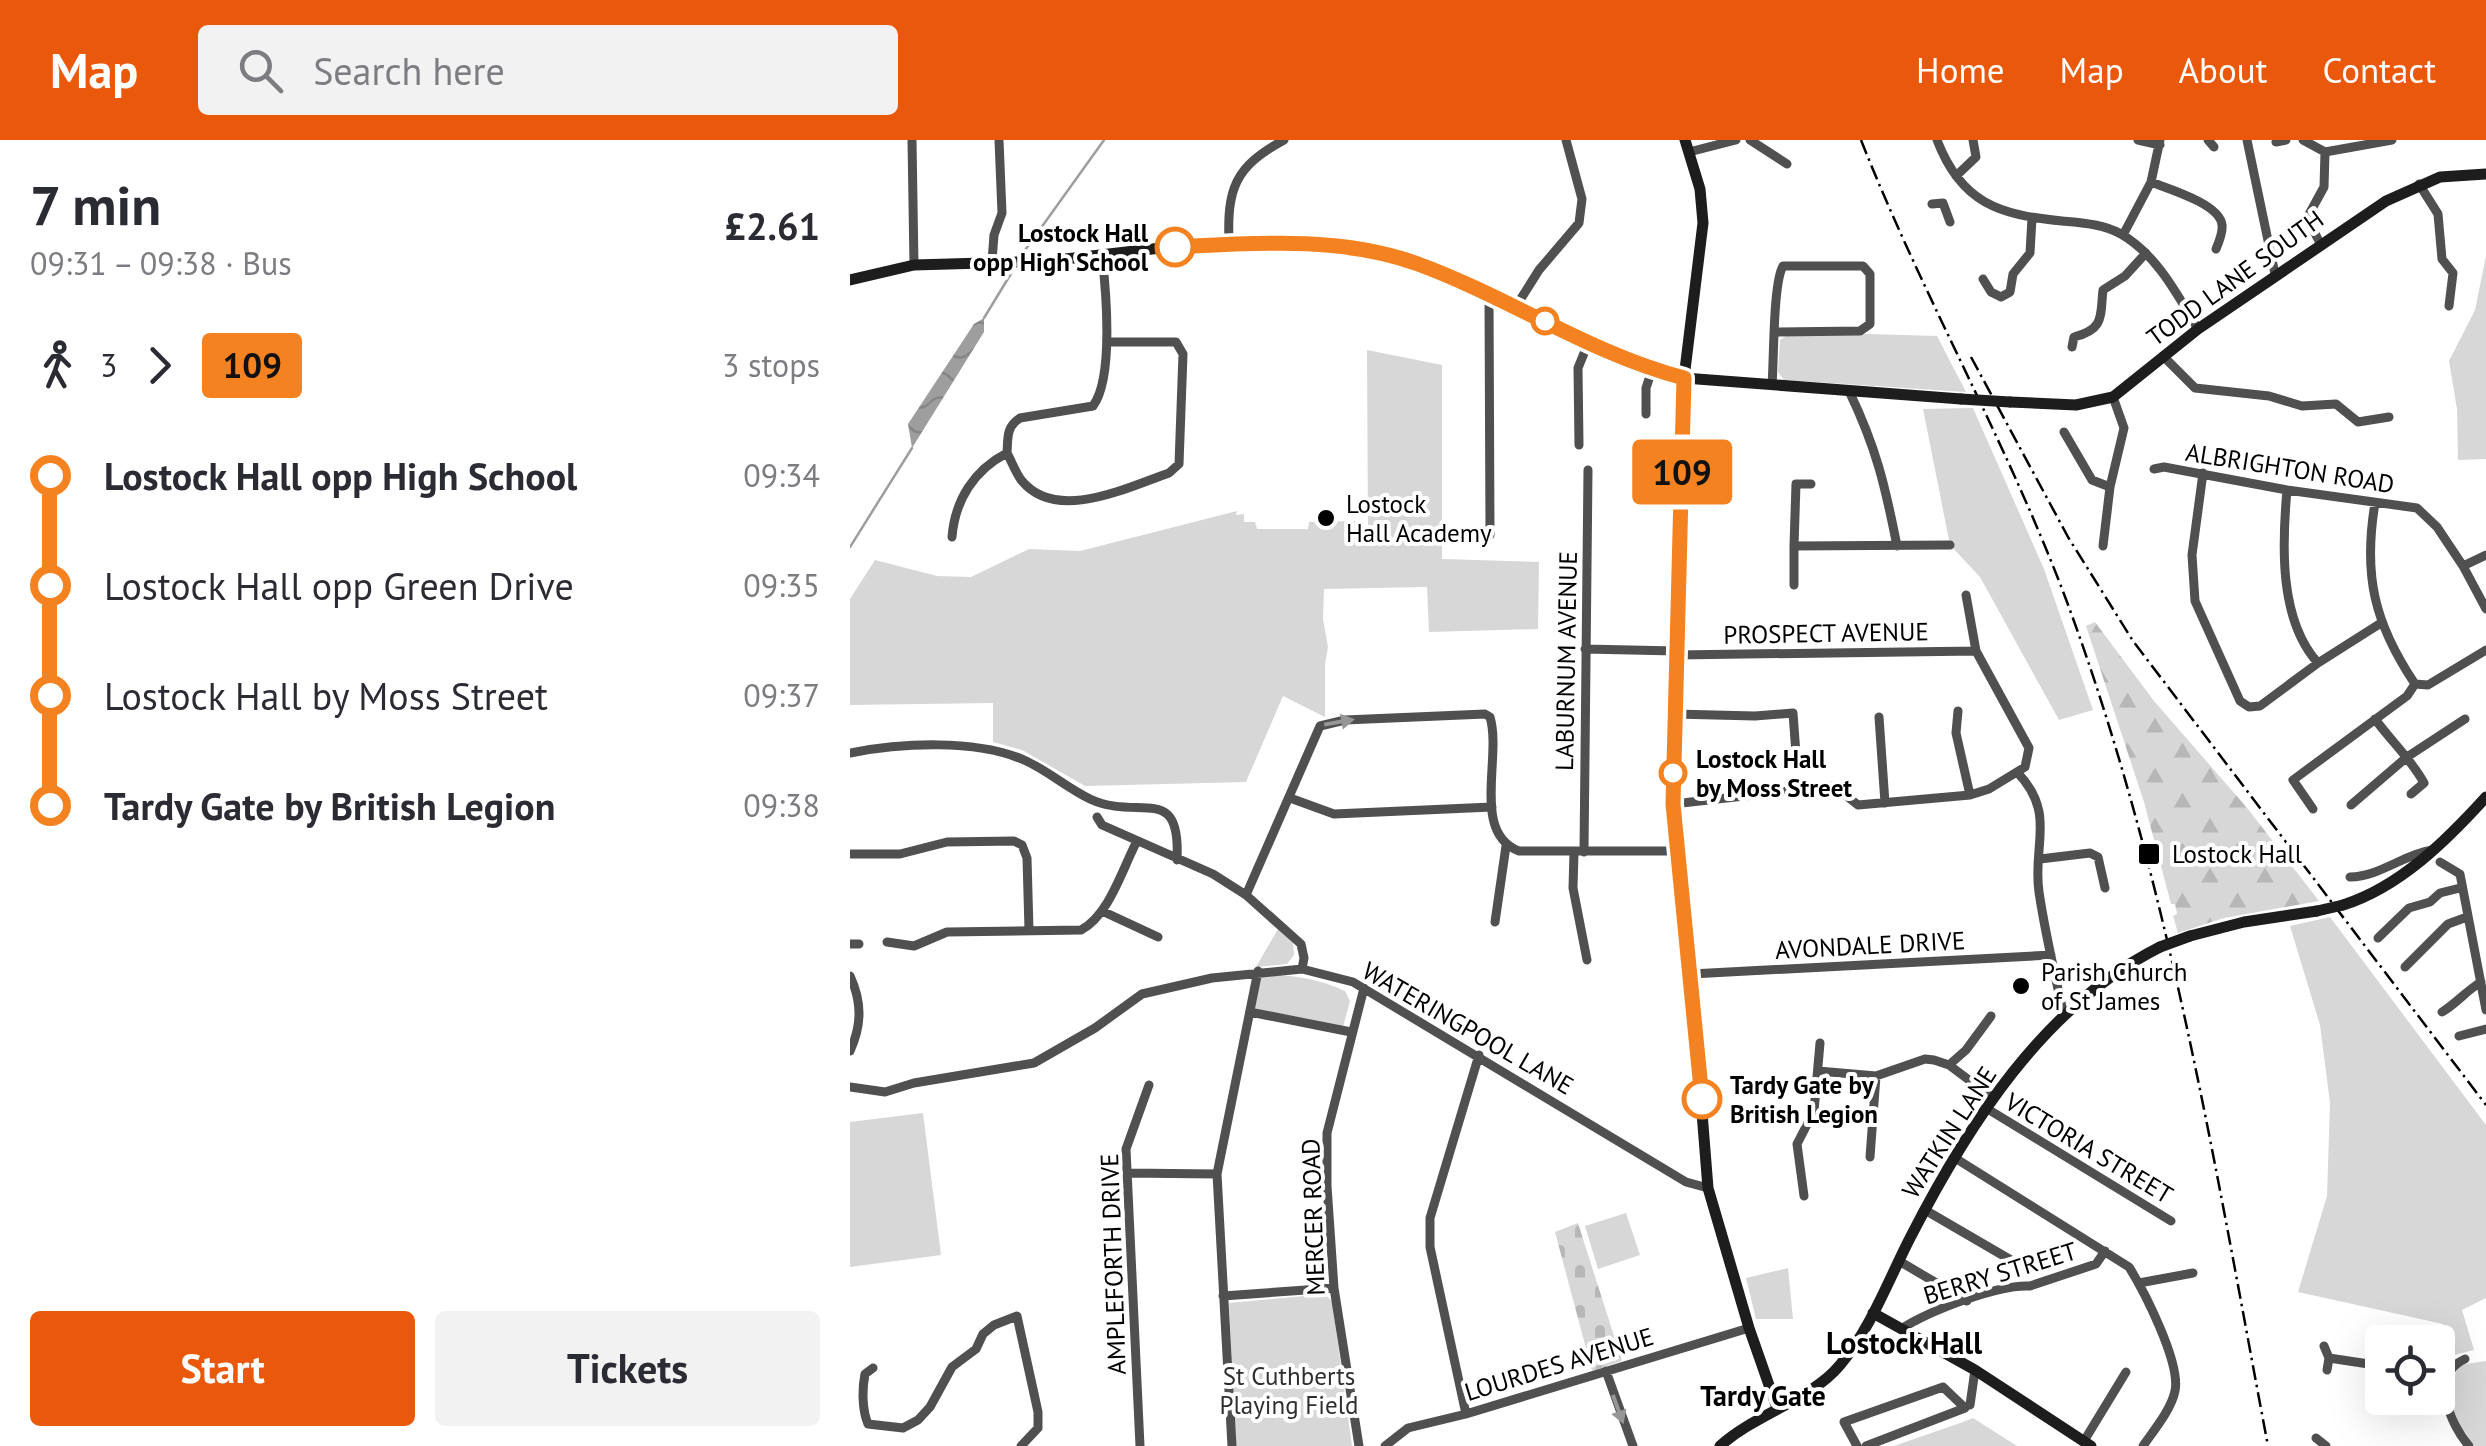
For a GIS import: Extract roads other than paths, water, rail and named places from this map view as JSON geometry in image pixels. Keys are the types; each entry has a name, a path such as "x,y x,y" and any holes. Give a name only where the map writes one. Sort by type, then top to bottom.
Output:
{"main road":[{"path":"1687,146 1700,189 1703,224 1684,378 1674,714 1676,851 1691,974 1708,1188 1777,1408"},
{"name":"TODD LANE SOUTH","path":"2113,397 2198,329 2386,201 2420,184 2453,175 2486,174"},
{"path":"850,280 914,266 1048,261 1229,244 1340,246 1415,263 1652,370 1684,378 2076,405 2113,397"},
{"name":"WATKIN LANE","path":"1720,1446 1737,1431 1833,1372 1854,1347 1904,1264 1925,1210 1990,1103 2064,1016 2130,963 2160,947 2244,922 2317,911 2370,895 2432,850 2484,805"},
{"path":"1873,1313 1928,1350 1975,1370 2088,1444"}],"street":[{"path":"912,140 914,266"},
{"path":"992,261 994,235 1002,213 999,140"},
{"path":"1229,244 1232,188 1256,155 1284,140"},
{"path":"1515,308 1539,270 1579,224 1582,199 1566,140"},
{"path":"1687,146 1736,140"},
{"path":"1750,140 1787,164"},
{"path":"1936,140 1962,186 1990,206 2032,218 2087,223 2123,235 2146,253 2172,285 2198,329"},
{"path":"1956,176 1976,157 1973,140"},
{"path":"2123,235 2151,182 2160,143 2138,140"},
{"path":"2248,140 2275,274"},
{"path":"2303,140 2325,152 2392,140"},
{"path":"2320,243 2307,218 2324,187 2325,152"},
{"path":"2151,182 2210,207 2220,217 2224,228 2216,249"},
{"path":"2420,184 2438,214 2442,259 2452,274 2449,306"},
{"path":"1950,222 1938,203 1962,186"},
{"path":"1982,280 2000,302 2010,292 2013,274 2030,253 2032,218"},
{"path":"2030,253 2045,259"},
{"path":"2072,347 2074,337 2088,333 2102,316 2104,290 2125,276 2146,253"},
{"path":"1102,255 1107,342 1099,398 1093,406 1020,418 1008,431 1007,454 1023,482 1043,496 1065,502 1170,474 1179,464 1183,354 1176,342 1107,342"},
{"path":"1772,384 1778,274 1783,266 1863,266 1870,274 1870,324 1860,331 1776,332"},
{"path":"1489,296 1490,534"},
{"path":"1579,445 1578,368 1589,341"},
{"path":"2163,356 2196,388 2269,396 2302,406 2336,404 2358,422 2389,417"},
{"path":"1646,414 1646,388 1652,370"},
{"path":"1849,391 1872,438 1897,546"},
{"path":"2103,546 2110,488 2124,428 2113,397"},
{"path":"2064,432 2092,480 2110,488"},
{"path":"952,537 954,516 972,481 988,463 1007,454"},
{"name":"ALBRIGHTON ROAD","path":"2154,469 2164,467 2416,508 2437,528 2464,566 2486,609"},
{"name":"LABURNUM AVENUE","path":"1587,960 1574,888 1579,852 1588,470"},
{"path":"2203,474 2192,556 2195,601 2240,701 2260,706 2318,663 2381,624"},
{"path":"1794,585 1796,484 1811,484"},
{"path":"2288,490 2283,532 2291,602 2301,639 2318,663"},
{"path":"2375,503 2370,563 2373,594 2381,624 2415,684"},
{"path":"1794,546 1950,545"},
{"path":"2464,566 2486,556"},
{"path":"1673,804 1834,786 1858,805 1885,803 1970,794 1989,789 2026,767 2029,748 1976,651 1966,595"},
{"name":"PROSPECT AVENUE","path":"1585,648 1676,653 1976,651"},
{"path":"2415,684 2428,685 2486,650"},
{"path":"2313,809 2290,776 2318,764 2320,758 2407,696 2415,684"},
{"path":"1958,711 1956,733 1970,794"},
{"path":"1674,714 1793,713 1796,754"},
{"path":"1246,895 1320,726 1326,723 1485,714 1492,722 1494,827 1506,846 1519,851 1676,851"},
{"path":"1878,717 1885,803"},
{"path":"2375,719 2424,783 2411,794"},
{"path":"2350,805 2407,757 2465,719"},
{"path":"850,754 969,745 999,751 1025,760 1090,799 1166,812 1179,831 1178,860"},
{"path":"2017,772 2037,802 2043,834 2038,889 2064,1016"},
{"path":"1290,798 1334,814 1492,808"},
{"path":"1097,816 1102,825 1213,874 1246,895 1301,944 1302,969"},
{"path":"850,854 900,854 948,842 1014,841 1022,845 1027,858 1030,930"},
{"path":"887,942 914,946 946,932 1081,930 1102,911 1136,843"},
{"path":"1495,922 1506,846"},
{"name":"WATKIN LANE","path":"2350,877 2371,876 2418,852 2432,850"},
{"path":"2040,859 2090,853 2098,857 2105,888"},
{"path":"2440,862 2460,874 2486,1010"},
{"path":"2378,938 2409,908 2460,888"},
{"path":"1102,911 1158,938"},
{"path":"2405,967 2448,924 2467,918"},
{"name":"AVONDALE DRIVE","path":"1691,974 2051,955"},
{"name":"WATERINGPOOL LANE","path":"850,1088 885,1092 914,1083 1034,1063 1095,1028 1142,994 1258,971 1302,969 1353,982 1686,1182 1708,1188"},
{"path":"1232,1446 1217,1174 1258,971"},
{"path":"850,976 860,1008 850,1051"},
{"path":"2442,1012 2464,991 2481,982"},
{"name":"MERCER ROAD","path":"1358,1446 1334,1288 1326,1186 1327,1134 1364,988"},
{"path":"1250,1012 1351,1032"},
{"path":"1818,1070 1876,1076 1924,1059 1949,1066 1991,1016"},
{"path":"2459,1036 2486,1028"},
{"path":"1804,1196 1797,1144 1814,1111 1820,1043"},
{"path":"1466,1414 1430,1247 1430,1218 1479,1055"},
{"name":"VICTORIA STREET","path":"1949,1066 1990,1103 2171,1221"},
{"path":"1870,1156 1876,1076"},
{"name":"AMPLEFORTH DRIVE","path":"1140,1446 1126,1149 1149,1085"},
{"path":"1958,1160 2128,1266 2139,1283 2176,1382 2174,1396 2144,1446"},
{"path":"1126,1173 1217,1174"},
{"path":"1925,1210 2016,1264"},
{"name":"BERRY STREET","path":"1902,1329 1967,1301 2096,1264 2105,1251"},
{"path":"1904,1264 1967,1301"},
{"path":"2139,1283 2193,1272"},
{"path":"1223,1296 1334,1288"},
{"path":"873,1368 865,1374 862,1388 868,1424 903,1428 924,1415 946,1375 976,1349 983,1334 1016,1316 1038,1412 1038,1428 1021,1446"},
{"name":"LOURDES AVENUE","path":"1385,1446 1408,1428 1749,1328"},
{"path":"2324,1346 2327,1370"},
{"path":"2328,1358 2365,1363"},
{"path":"2455,1366 2465,1359"},
{"path":"1970,1405 1975,1370"},
{"path":"1606,1371 1633,1446"},
{"path":"2088,1444 2126,1372"},
{"path":"1858,1446 1844,1422 1942,1387 1965,1408 1866,1446"},
{"path":"2450,1415 2462,1444"},
{"path":"2316,1438 2326,1446"}],"water":[{"path":"984,318 984,332 912,448 908,424 974,324"}],"waterway":[{"path":"1023,253 1104,140"},
{"path":"984,318 1012,272"},
{"path":"850,547 912,448"}],"railway":[{"path":"1861,140 2044,543 2102,705 2161,914 2185,1020 2268,1446"},
{"path":"1971,357 2068,537 2133,641 2486,1105"}],"place":[{"name":"Lostock Hall opp High School","path":"1175,247"},
{"name":"Lostock Hall Academy","path":"1326,518"},
{"name":"Lostock Hall by Moss Street","path":"1673,773"},
{"name":"Lostock Hall","path":"2149,854"},
{"name":"Parish Church of St James","path":"2021,986"},
{"name":"Tardy Gate by British Legion","path":"1702,1099"}],"district":[{"name":"Lostock Hall","path":"1904,1344"},
{"name":"Tardy Gate","path":"1763,1396"}],"park label":[{"name":"St Cuthberts Playing Field","path":"1289,1390"}]}
